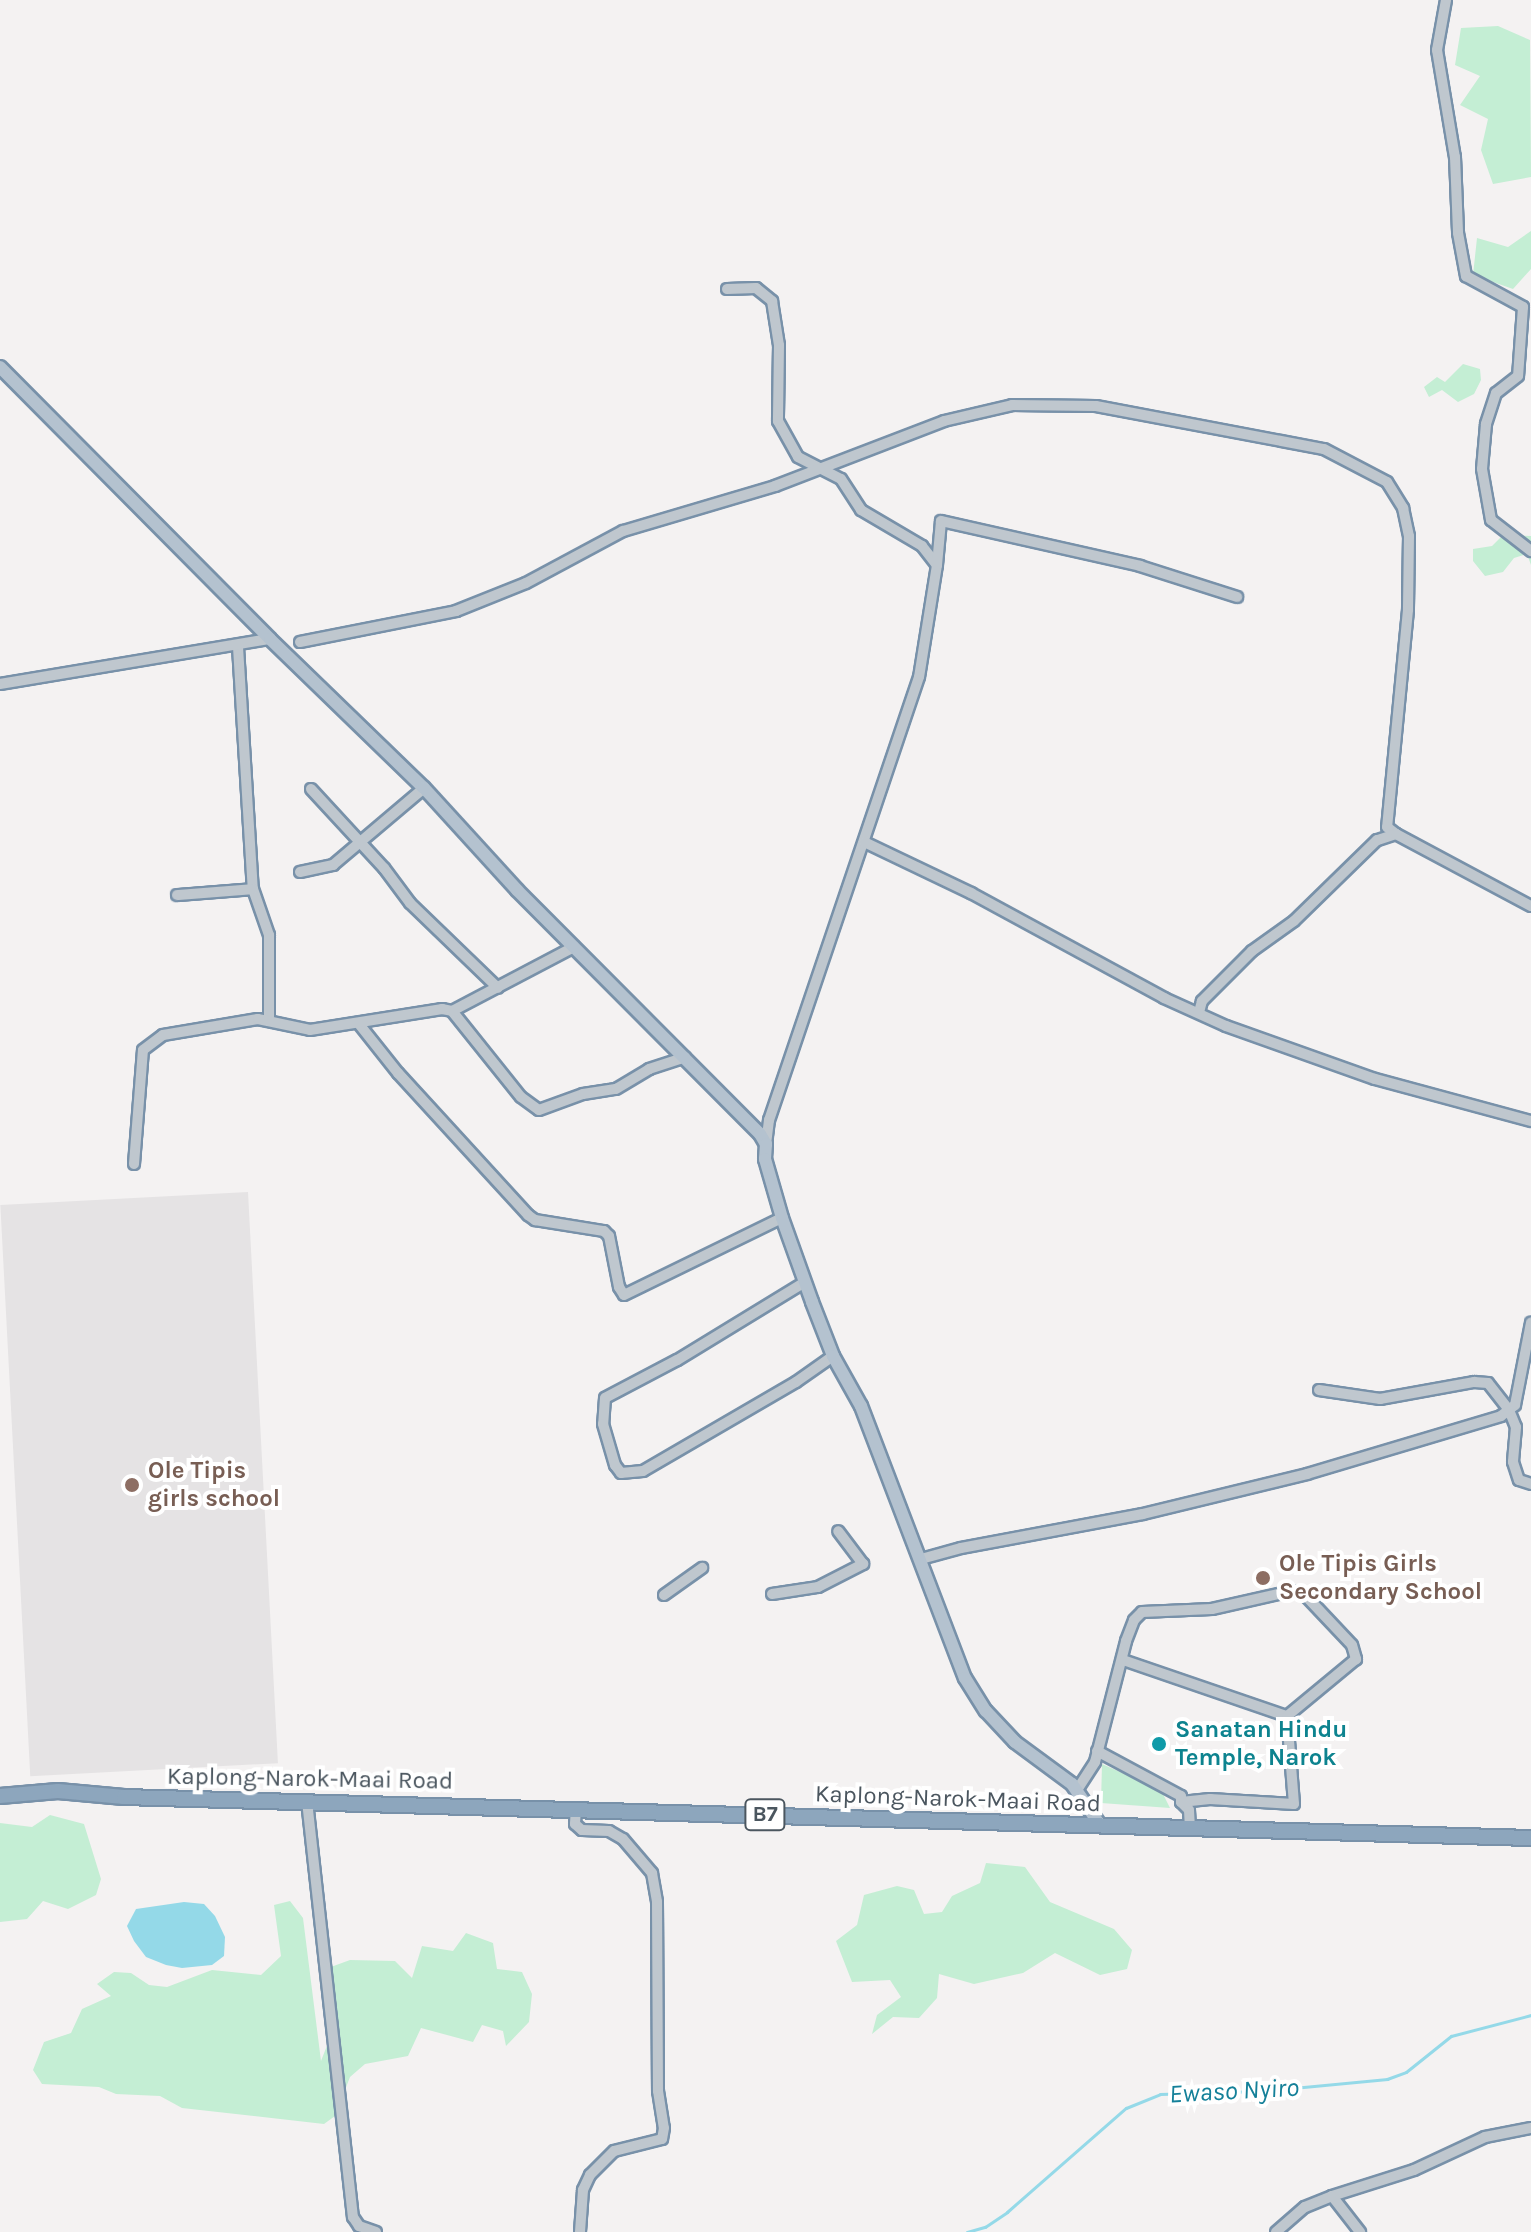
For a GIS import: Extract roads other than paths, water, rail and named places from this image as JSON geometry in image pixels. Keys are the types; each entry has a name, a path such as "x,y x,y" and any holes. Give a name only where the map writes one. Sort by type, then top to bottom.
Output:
{"highway":[{"name":"Kaplong-Narok-Maai Road","path":"0,1796 58,1791 124,1797 1531,1838"}],"main road":[{"path":"0,367 270,639 424,788 574,947 731,1102 766,1144 765,1159 805,1282 833,1356 861,1406 921,1559 948,1641 980,1702 1015,1742 1048,1763 1077,1790 1100,1825"}],"street":[{"path":"1446,0 1437,50 1455,157 1458,233 1466,276 1523,307 1518,376 1496,393 1486,424 1482,469 1491,520 1531,551"},
{"path":"727,289 756,288 772,301 779,345 778,421 798,457 841,479 861,510 922,546 937,565"},
{"path":"300,642 456,611 526,583 623,531 775,486 944,421 1012,405 1044,402 1126,410 1324,449 1387,482 1403,508 1409,536 1408,610 1387,827 1531,906"},
{"path":"766,1144 769,1120 919,677 941,521 1140,566 1237,597"},
{"path":"0,684 238,647 270,639"},
{"path":"238,647 253,889 269,935 269,1021"},
{"path":"300,872 333,865 424,788"},
{"path":"311,789 361,842 410,903 498,988"},
{"path":"1199,1012 1202,1001 1252,951 1294,921 1377,840 1396,834"},
{"path":"864,842 1018,917 1164,998 1269,1043 1375,1079 1531,1121"},
{"path":"177,895 253,889"},
{"path":"134,1164 143,1050 163,1035 258,1019 310,1030 442,1009 452,1011 574,947"},
{"path":"452,1011 521,1097 539,1110 583,1094 616,1089 649,1069 685,1057"},
{"path":"359,1024 398,1073 528,1215 535,1220 604,1231 609,1236 619,1287 624,1295 782,1218"},
{"path":"805,1282 677,1360 605,1398 603,1424 615,1465 621,1473 643,1471 796,1382 833,1356"},
{"path":"921,1559 961,1548 1143,1514 1307,1474 1501,1416 1517,1398 1531,1323"},
{"path":"1319,1390 1388,1399 1483,1382 1491,1387 1509,1410 1516,1427 1513,1462 1519,1480 1531,1484"},
{"path":"772,1594 818,1587 863,1564 838,1531"},
{"path":"664,1595 702,1568"},
{"path":"1077,1790 1095,1762 1134,1620 1142,1612 1212,1609 1297,1590 1352,1645 1356,1659 1287,1716"},
{"path":"1123,1660 1287,1716"},
{"path":"1181,1802 1210,1799 1294,1804 1287,1716"},
{"path":"1097,1751 1181,1796 1181,1802 1189,1810 1190,1828"},
{"path":"307,1801 353,2217 359,2226 376,2232"},
{"path":"576,1809 575,1824 582,1830 609,1831 623,1839 652,1873 657,1902 658,2091 664,2128 662,2139 614,2151 590,2175 583,2190 580,2232"},
{"path":"1276,2232 1305,2207 1414,2170 1485,2137 1531,2128"},
{"path":"1332,2196 1360,2232"}],"water":[{"path":"184,1902 204,1904 215,1916 225,1937 224,1956 212,1965 182,1968 146,1957 127,1926 136,1909"}],"waterway":[{"name":"Ewaso Nyiro","path":"967,2232 985,2227 1007,2212 1126,2108 1160,2094 1261,2091 1387,2079 1406,2072 1451,2036 1531,2015"}],"place":[{"name":"Ole Tipis girls school","path":"132,1485"},
{"name":"Ole Tipis Girls Secondary School","path":"1263,1578"},
{"name":"Sanatan Hindu Temple, Narok","path":"1159,1744"}]}
